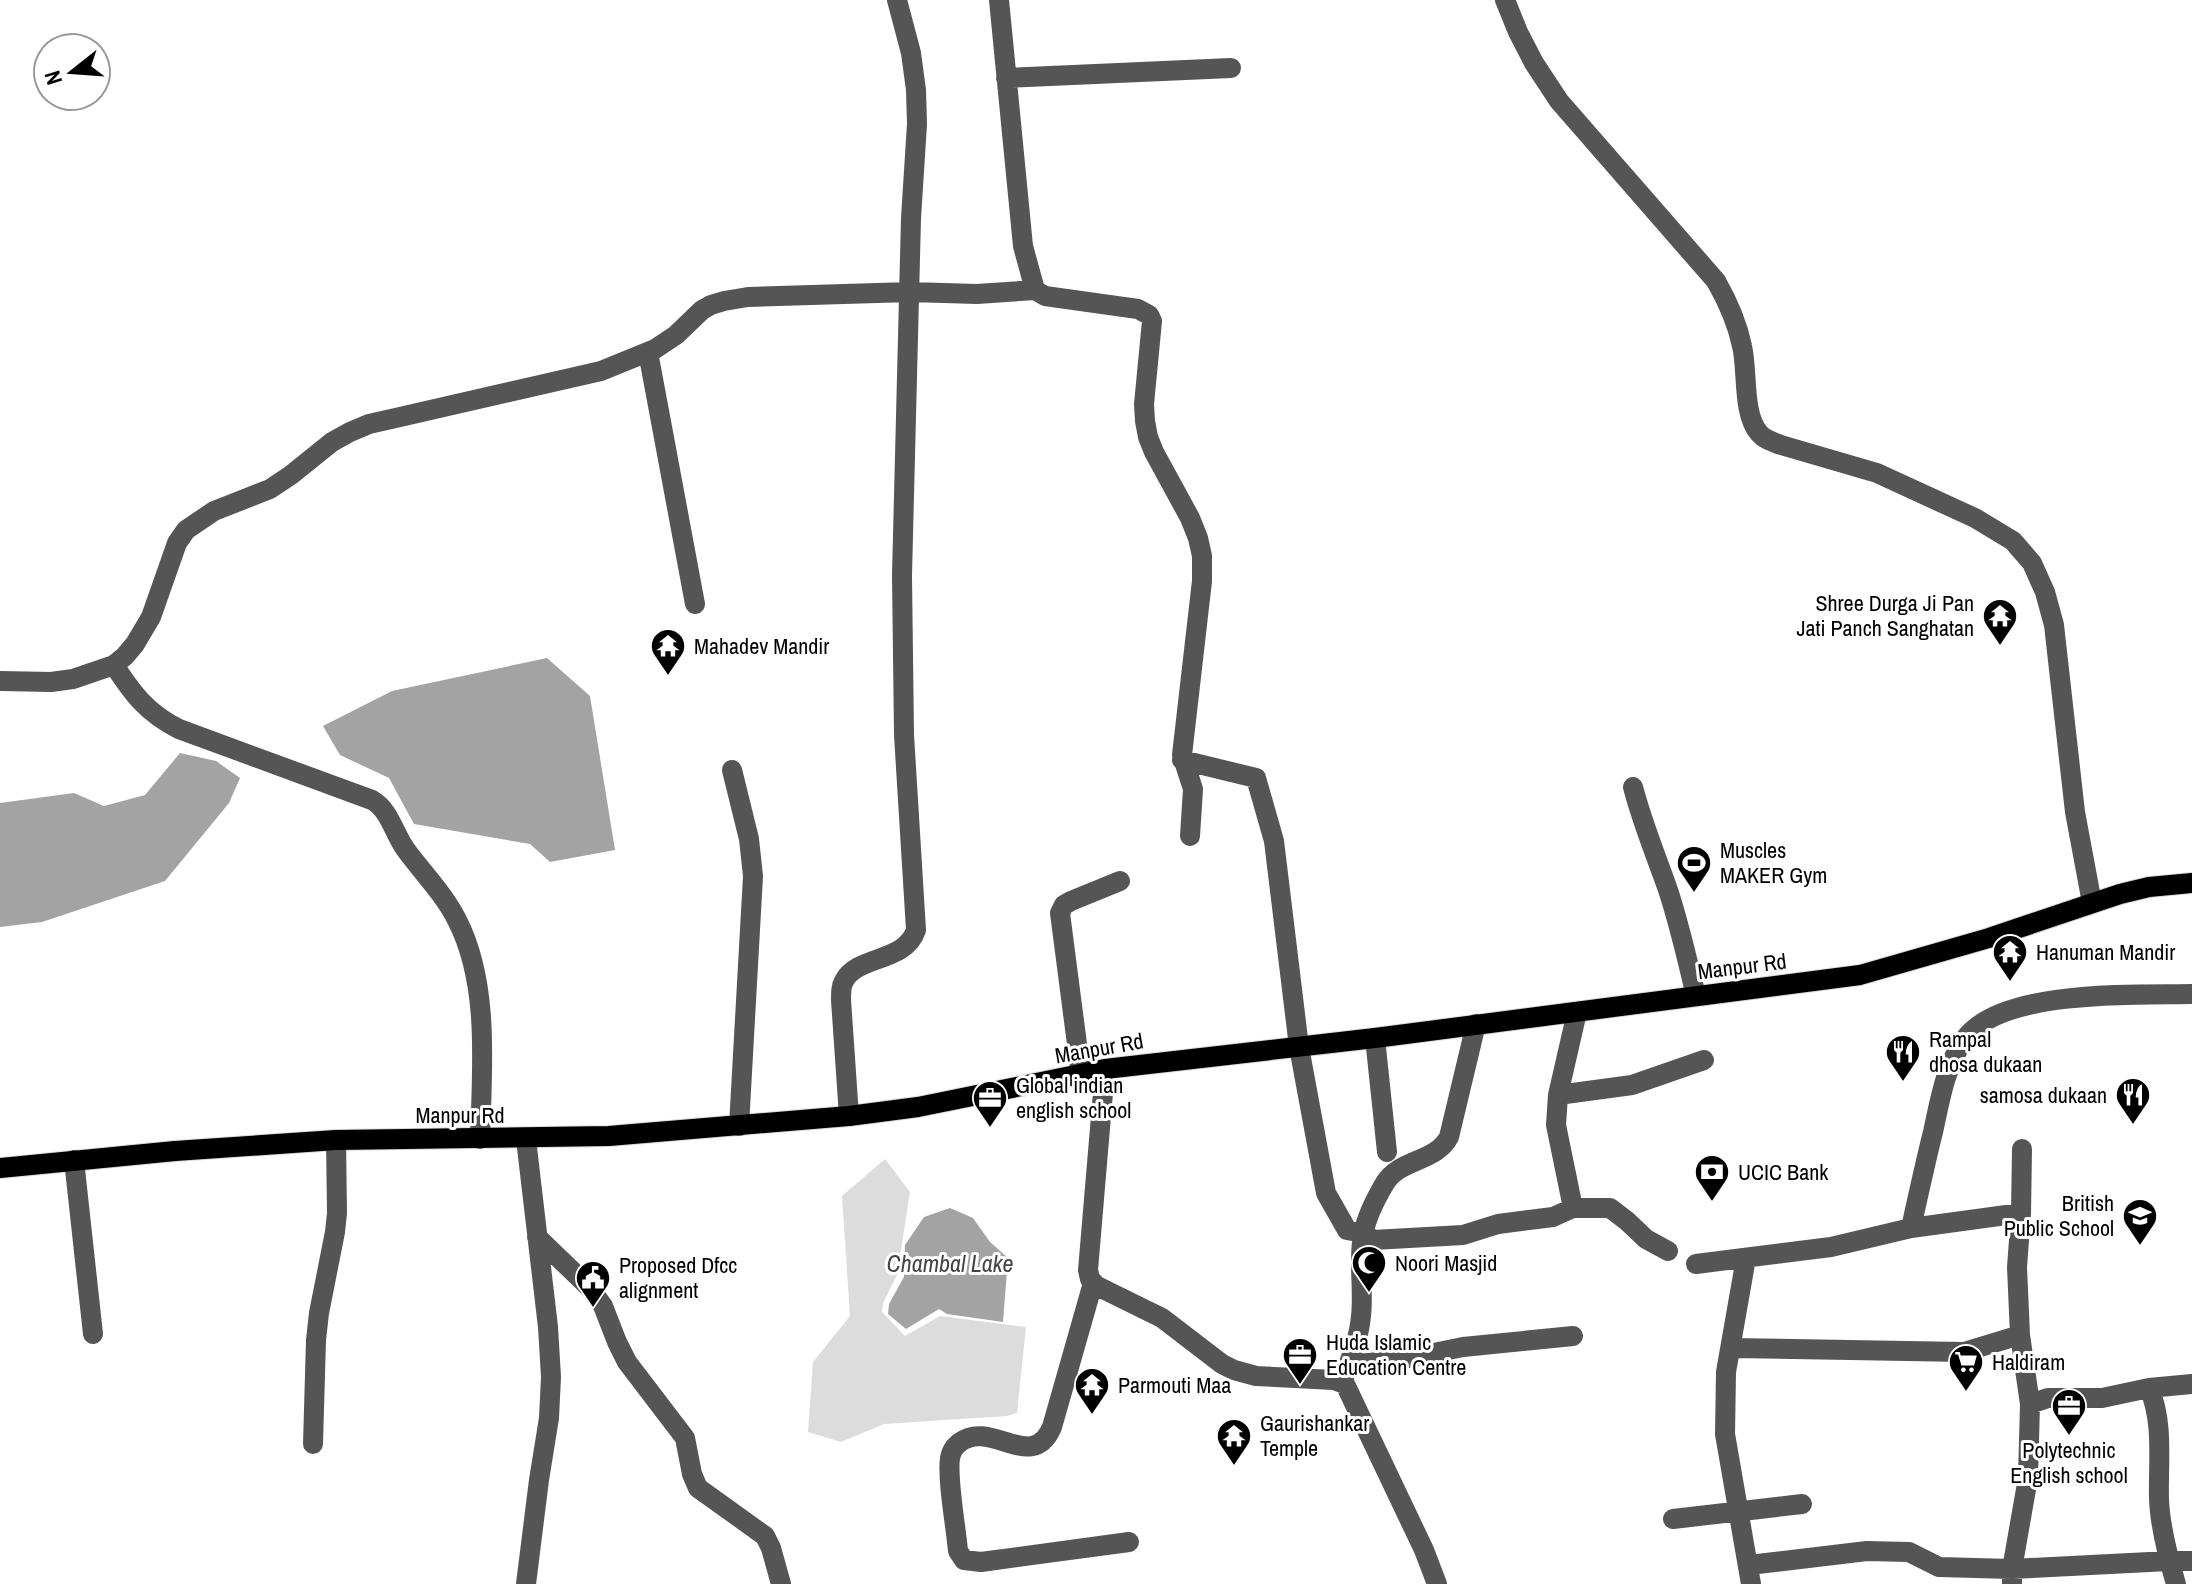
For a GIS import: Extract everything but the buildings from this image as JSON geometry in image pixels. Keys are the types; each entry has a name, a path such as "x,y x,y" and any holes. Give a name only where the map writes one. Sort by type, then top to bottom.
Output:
{"main road":[{"name":"Manpur Rd","path":"0,1168 175,1151 336,1140 609,1136 849,1116 918,1107 1105,1069 1375,1038 1860,975 2149,887 2192,883"}],"street":[{"path":"849,1116 841,1000 843,985 858,968 908,945 916,930 904,735 902,575 917,124 911,53 897,0"},
{"path":"999,0 1023,246 1035,290"},
{"path":"1505,0 1534,63 1559,101 1716,281 1726,298 1743,349 1750,414 1760,434 1781,445 1877,473 1975,518 2013,541 2032,563 2045,592 2054,625 2075,812 2092,903"},
{"path":"1006,78 1231,68"},
{"path":"0,681 73,679 114,665 135,644 151,617 177,543 186,530 214,511 270,489 332,442 369,424 601,371 648,352 676,335 702,310 724,301 748,297 910,292 977,294 1035,290 1045,296 1138,309 1145,311 1152,321 1144,404 1146,429 1154,452 1190,518 1202,556 1202,581 1182,760 1193,789 1190,836"},
{"path":"648,352 695,604"},
{"path":"114,665 146,708 163,721 372,800 383,808 405,848 457,919 472,957 482,1043 480,1139"},
{"path":"1182,760 1256,778 1274,841 1299,1047 1326,1193 1347,1230 1363,1233 1373,1240 1463,1235 1498,1224 1553,1217 1573,1208 1610,1208 1646,1239 1668,1251"},
{"path":"732,770 749,839 753,876 739,1126"},
{"path":"1633,787 1646,834 1677,919 1696,996"},
{"path":"1081,1075 1060,913 1064,905 1071,901 1120,881"},
{"path":"1911,1228 1944,1078 1966,1037 1980,1024 1999,1013 2028,1004 2086,997 2192,994"},
{"path":"1573,1208 1556,1125 1558,1095 1577,1012"},
{"path":"1437,1584 1349,1391 1345,1374 1361,1317 1363,1233 1389,1178 1446,1143 1453,1129 1476,1024"},
{"path":"1375,1038 1387,1152"},
{"path":"1558,1095 1632,1085 1704,1060"},
{"path":"1105,1069 1088,1270 1093,1283 1052,1427 1045,1440 1035,1446 1026,1447 978,1436 961,1442 951,1454 950,1473 958,1551 964,1560 981,1562 1129,1542"},
{"path":"526,1139 551,1377 549,1418 526,1584"},
{"path":"313,1444 316,1340 337,1213 336,1140"},
{"path":"2012,1577 2028,1478 2030,1404 2020,1335 2017,1267 2022,1149"},
{"path":"74,1160 93,1334"},
{"path":"1696,1264 1831,1247 1911,1228 2021,1213"},
{"path":"537,1237 598,1298 627,1362 685,1438 698,1488 765,1536 781,1584"},
{"path":"1746,1258 1726,1372 1725,1434 1750,1574 1867,1551 1909,1552 1939,1567 2012,1577 2192,1561"},
{"path":"1093,1283 1162,1318 1222,1364 1256,1376 1334,1380 1345,1374 1399,1360 1463,1347 1573,1336"},
{"path":"1731,1348 1964,1352 2020,1335"},
{"path":"2030,1404 2048,1398 2102,1398 2149,1388 2192,1384"},
{"path":"2149,1388 2154,1400 2161,1463 2159,1500 2176,1584"},
{"path":"1673,1519 1802,1504"}],"shaded area":[{"path":"885,1159 910,1192 897,1275 883,1303 882,1312 905,1336 940,1316 1026,1327 1017,1413 884,1424 841,1442 808,1432 813,1362 850,1316 842,1196"}],"water":[{"path":"547,658 590,696 615,850 550,862 530,844 414,824 389,778 340,755 323,726 392,691"},
{"path":"180,753 216,761 240,778 229,803 165,881 42,922 0,927 0,803 74,793 104,806 145,795"},
{"name":"Chambal Lake","path":"950,1208 973,1218 990,1242 1008,1258 1003,1322 947,1314 939,1309 906,1329 888,1314 889,1304 904,1277 905,1245 924,1217"}],"place":[{"name":"Shree Durga Ji Pan Jati Panch Sanghatan","path":"2000,647"},
{"name":"Mahadev Mandir","path":"668,677"},
{"name":"Muscles MAKER Gym","path":"1694,894"},
{"name":"Hanuman Mandir","path":"2010,983"},
{"name":"Rampal dhosa dukaan","path":"1903,1083"},
{"name":"samosa dukaan","path":"2133,1126"},
{"name":"Global indian english school","path":"990,1129"},
{"name":"UCIC Bank","path":"1712,1203"},
{"name":"British Public School","path":"2140,1247"},
{"name":"Noori Masjid","path":"1369,1294"},
{"name":"Proposed Dfcc alignment","path":"593,1309"},
{"name":"Huda Islamic Education Centre","path":"1300,1386"},
{"name":"Haldiram","path":"1966,1393"},
{"name":"Parmouti Maa","path":"1092,1416"},
{"name":"Polytechnic English school","path":"2069,1437"},
{"name":"Gaurishankar Temple","path":"1234,1467"}]}
